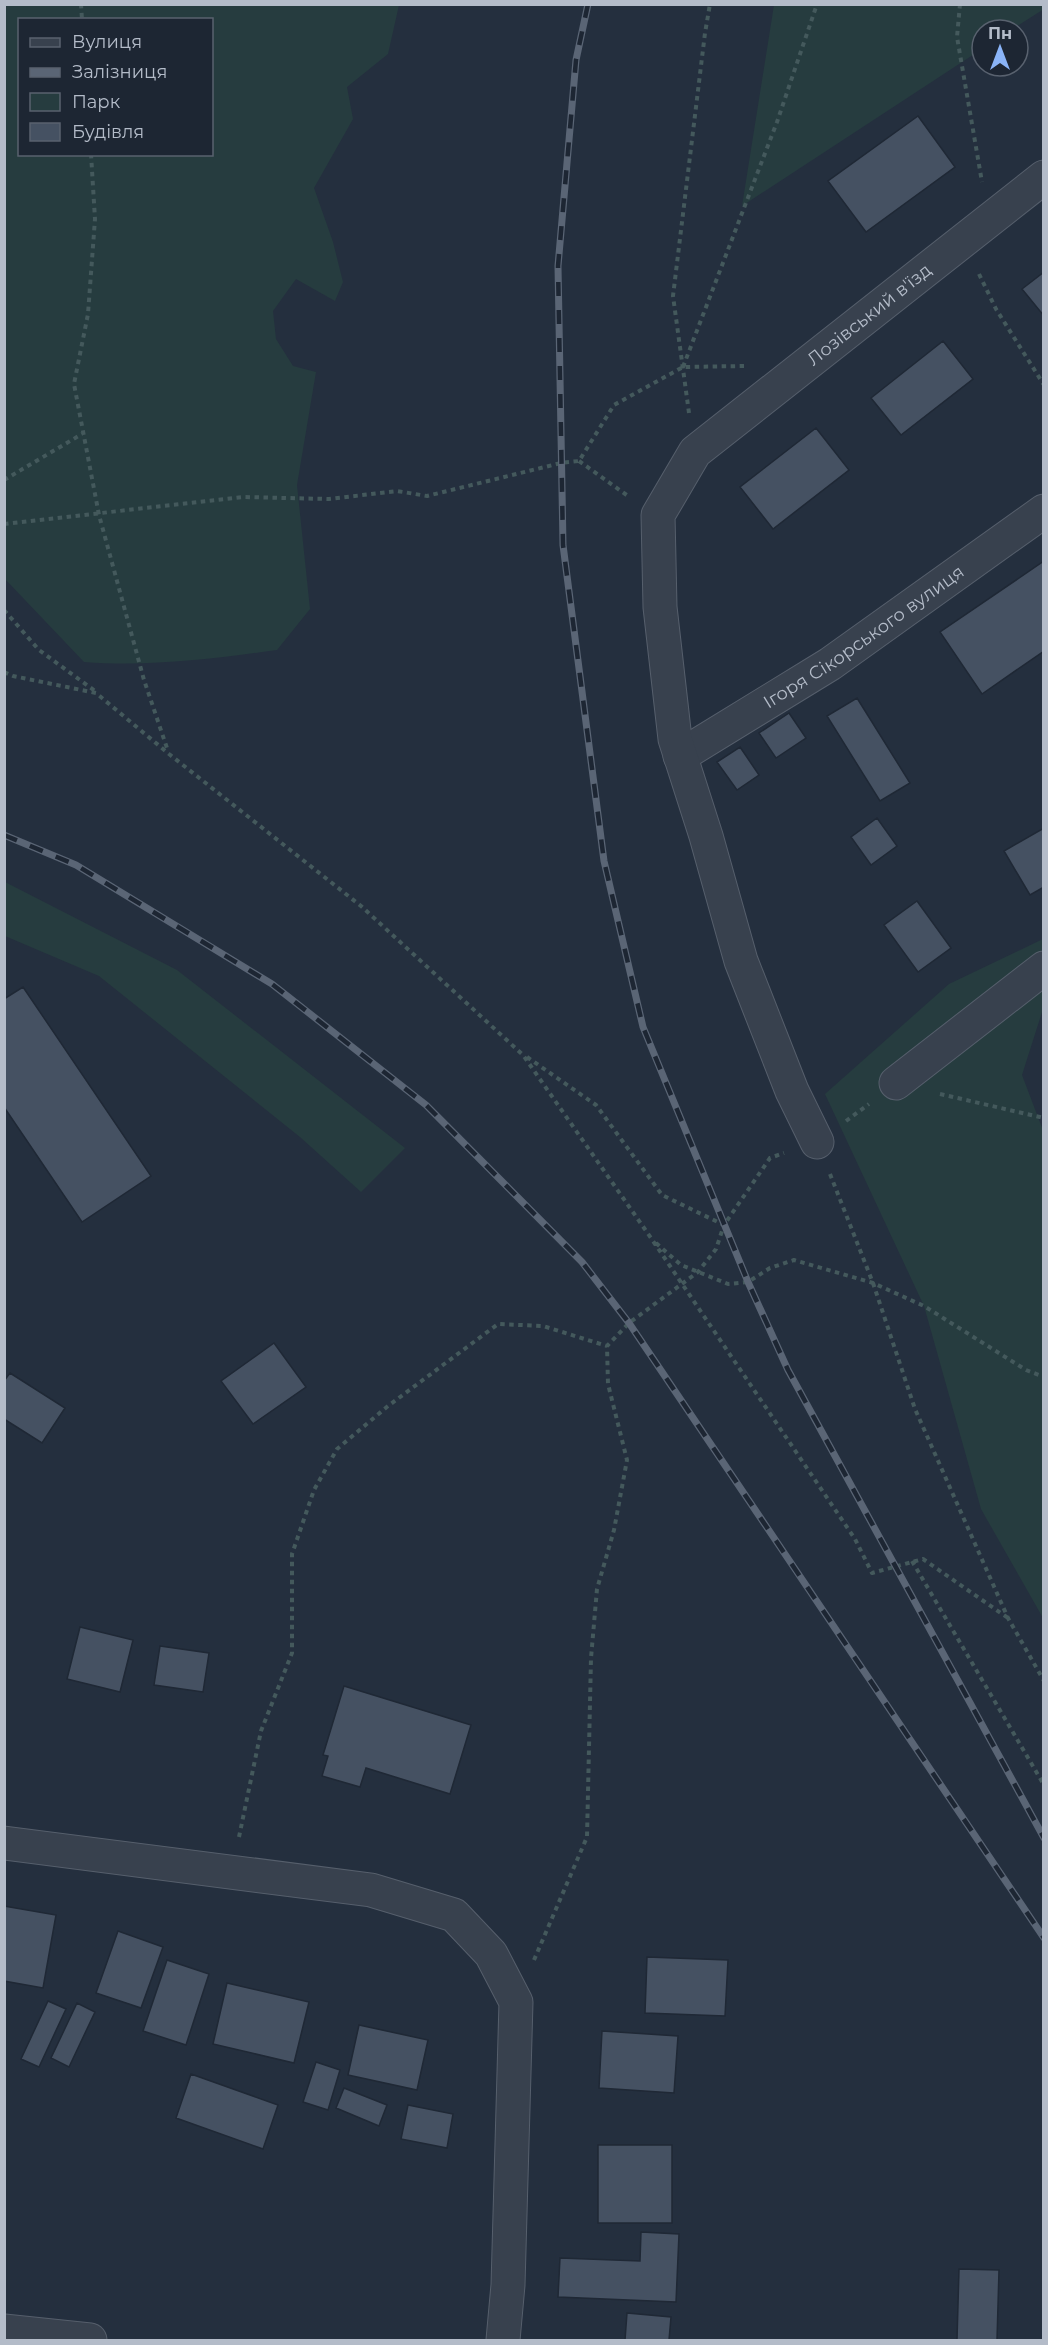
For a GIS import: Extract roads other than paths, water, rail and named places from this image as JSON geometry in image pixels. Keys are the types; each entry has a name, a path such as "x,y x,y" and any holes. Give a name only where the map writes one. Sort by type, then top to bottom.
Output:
{"street":[{"name":"Лозівський в'їзд","path":"680,756 675,739 660,607 658,515 695,452 1044,177"},
{"name":"Ігоря Сікорського вулиця","path":"680,756 830,664 1044,511"},
{"path":"680,756 706,836 741,961 792,1090 817,1142"},
{"path":"896,1083 1044,968"},
{"path":"4,1843 371,1890 454,1915 491,1954 516,2002 508,2285 503,2340"},
{"path":"4,2331 90,2340"}],"railway":[{"path":"588,4 576,60 558,266 563,545 604,861 643,1027 748,1282 788,1370 1044,1838"},
{"path":"4,835 76,865 272,984 426,1105 582,1262 629,1323 1044,1938"}]}
